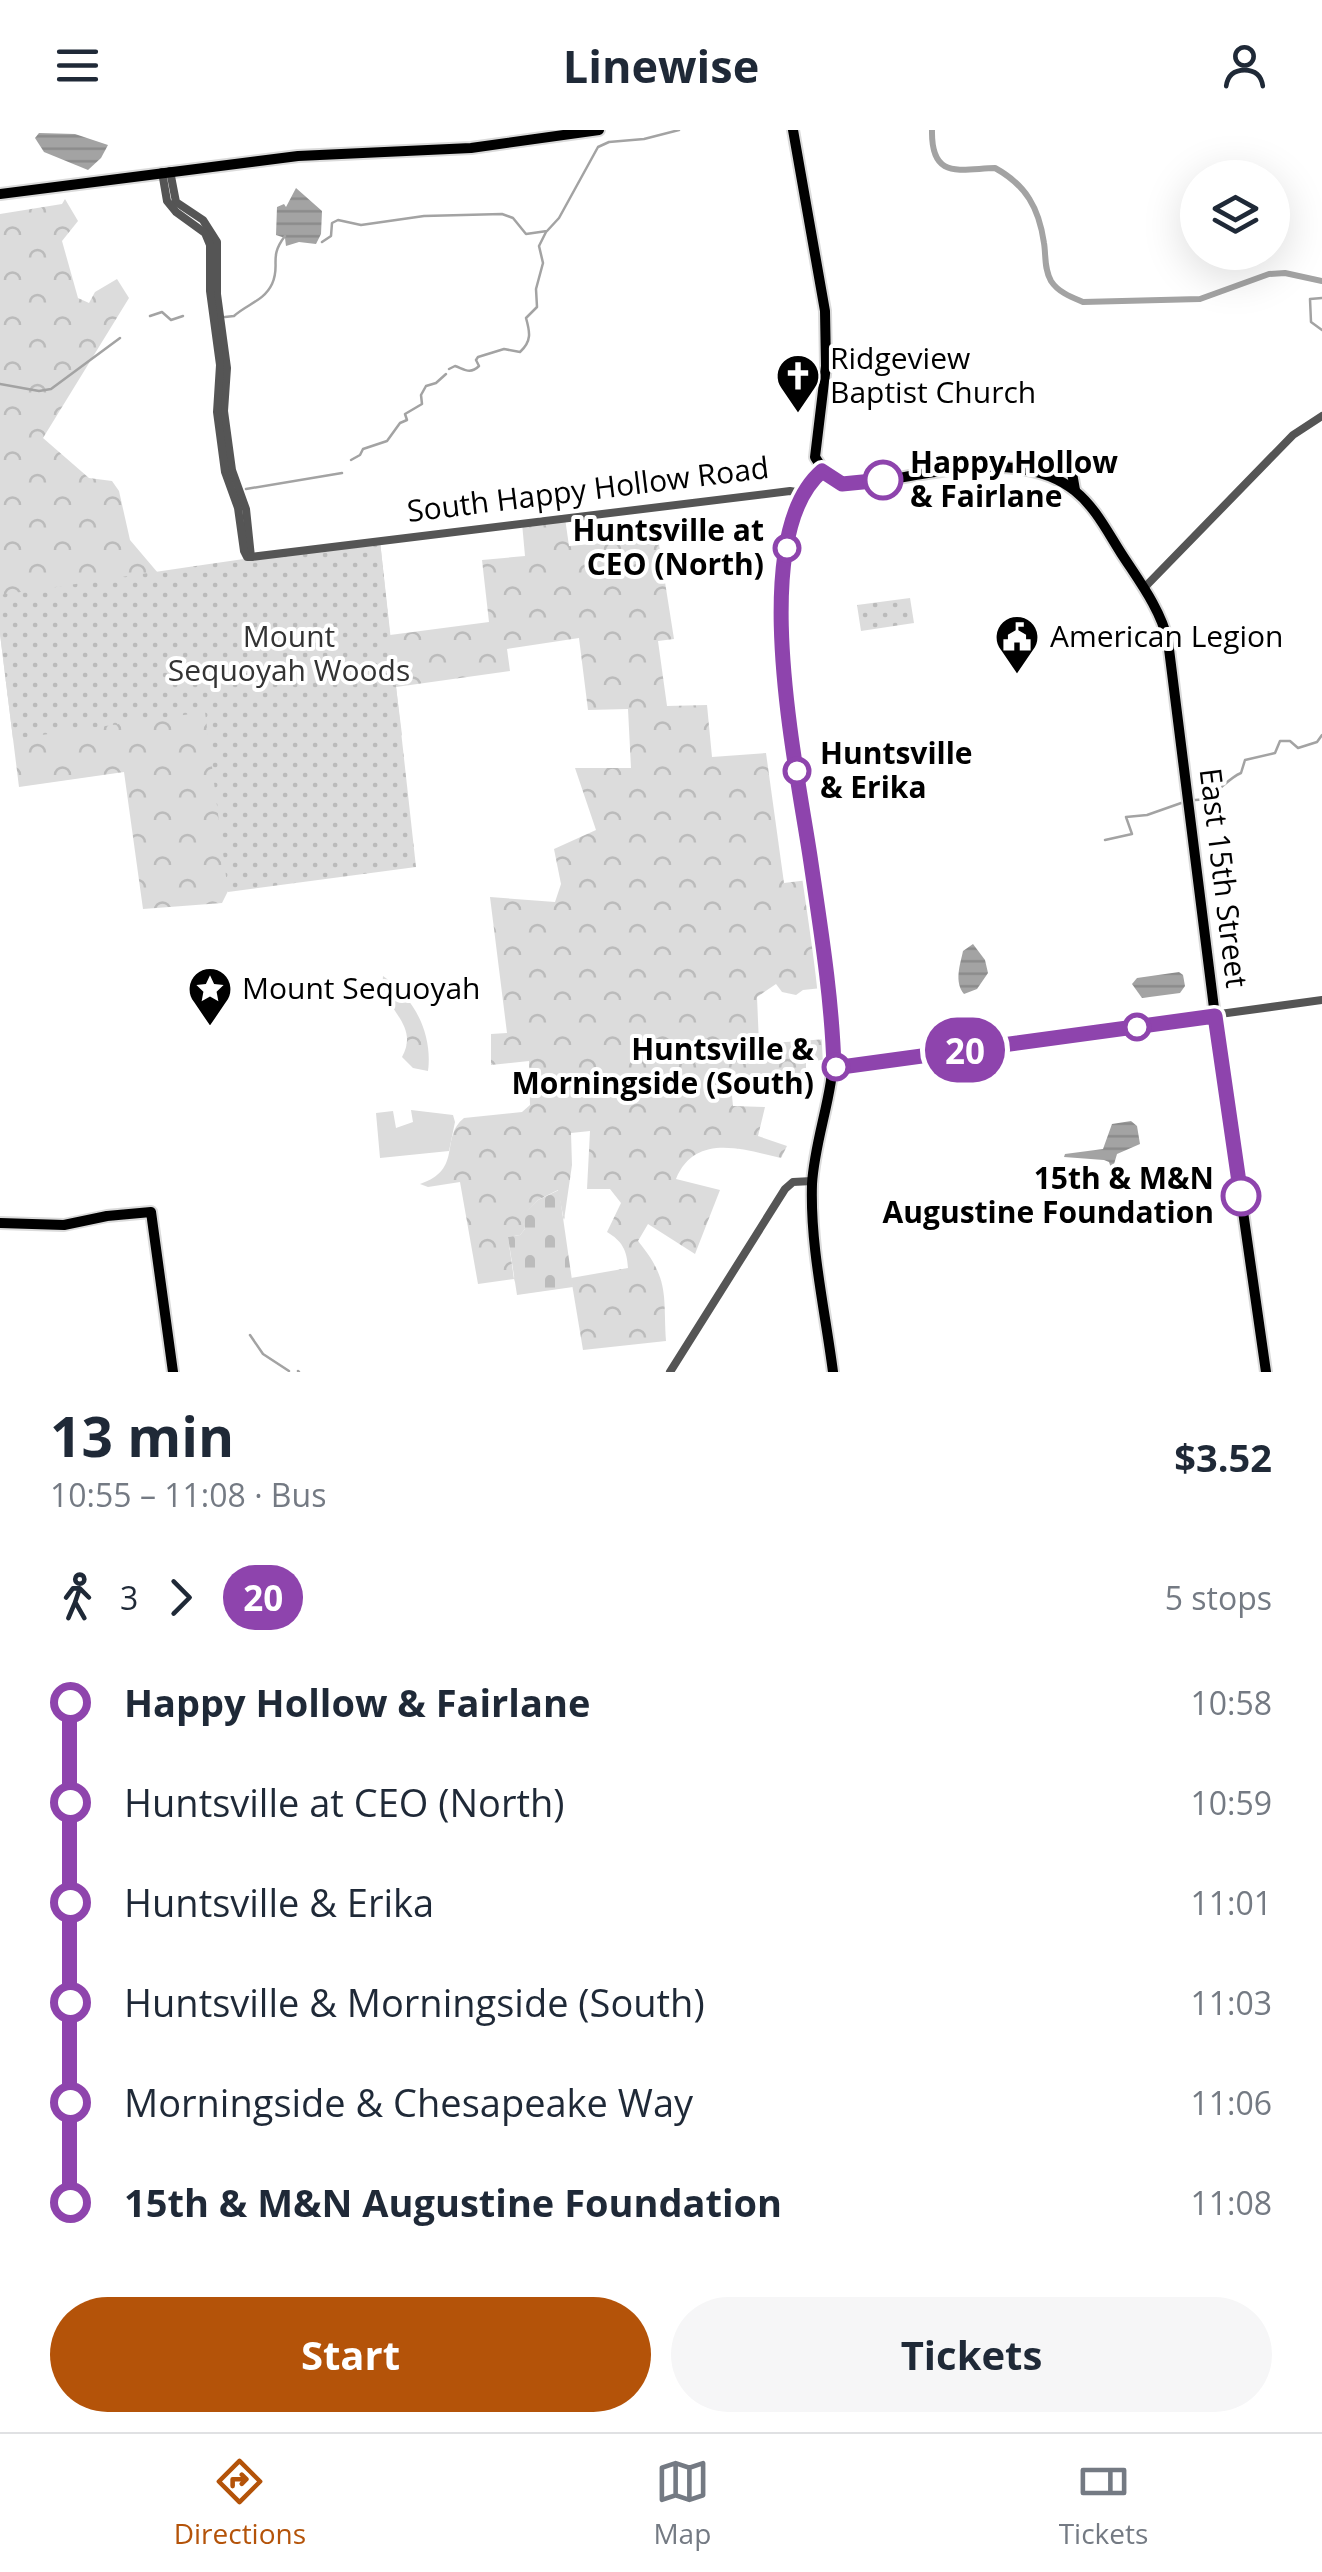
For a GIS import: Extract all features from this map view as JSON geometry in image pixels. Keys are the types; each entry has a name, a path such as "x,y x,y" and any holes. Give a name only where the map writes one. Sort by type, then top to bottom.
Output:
{"main road":[{"path":"0,194 314,155 471,148 523,136 599,130"},
{"path":"793,130 825,311 826,368 814,450 822,471 836,482 850,484 1003,466 1048,475 1070,467 1076,491"},
{"path":"822,471 803,493 783,565 784,654 790,723 829,991 834,1068 812,1182 833,1372"},
{"name":"East 15th Street","path":"1048,475 1076,491 1096,514 1144,588 1168,640 1215,1016 1266,1372"},
{"path":"0,1223 64,1224 151,1212 172,1372"}],"street":[{"name":"South Happy Hollow Road","path":"166,171 176,202 203,220 217,242 217,294 227,368 224,411 232,470 242,507 246,557 776,492 803,493"},
{"path":"1144,588 1293,435 1322,416"},
{"path":"1132,570 1147,576 1159,572"},
{"path":"834,1068 1322,1000"},
{"path":"670,1372 785,1189 793,1182 812,1182"}],"green space":[{"path":"65,199 78,221 62,241 78,298 89,303 95,292 117,279 129,298 43,438 89,478 112,481 119,491 130,540 158,573 380,541 390,635 489,622 482,560 525,556 522,523 565,518 569,546 658,538 674,639 658,641 667,706 707,705 712,757 766,753 784,883 808,880 822,988 803,990 796,995 782,992 776,984 757,997 759,1044 827,1039 830,1058 806,1063 806,1073 730,1076 733,1106 765,1107 758,1136 787,1146 781,1158 721,1148 695,1155 684,1165 676,1179 720,1190 695,1254 648,1224 638,1241 660,1278 666,1341 583,1350 571,1278 628,1268 623,1247 607,1232 621,1203 610,1189 587,1189 590,1131 571,1133 572,1165 564,1220 558,1190 538,1200 522,1217 525,1229 520,1235 508,1237 514,1279 478,1284 460,1182 428,1187 420,1184 442,1170 453,1135 464,1118 522,1112 530,1105 529,1061 491,1065 491,1034 507,1033 490,897 555,902 561,884 554,849 596,830 575,768 631,768 628,709 588,710 579,638 507,649 510,671 396,687 402,735 229,889 222,903 143,909 124,772 19,787 0,634 0,214 62,204"},
{"name":"Mount Sequoyah Woods","path":"380,541 416,867 228,892 205,712 13,739 0,634 0,595"},
{"path":"910,598 914,623 861,631 857,605"},
{"path":"383,976 404,995 419,1018 427,1044 428,1071 413,1068 402,1057 407,1035 387,998"},
{"path":"411,1110 453,1115 449,1151 380,1158 376,1113 393,1111 396,1128 413,1122"},
{"path":"559,1190 573,1287 517,1295 508,1237 520,1235 525,1229 521,1217 538,1200"}],"shaded area":[{"path":"39,133 75,134 108,145 88,170 44,152 35,138"},
{"path":"296,188 322,211 321,234 316,244 299,242 286,246 285,238 276,235 277,207 286,207"},
{"path":"973,944 985,960 988,973 977,989 964,994 958,979 959,968 963,951"},
{"path":"1179,972 1185,986 1180,993 1142,998 1132,984 1137,978"},
{"path":"1131,1121 1137,1126 1140,1144 1117,1154 1112,1171 1104,1160 1064,1157 1103,1149 1112,1124"}],"waterway":[{"path":"322,242 331,236 332,223 338,220 361,225 424,216 502,214 513,218 526,234 547,231 559,218 598,147 679,130"},
{"path":"932,130 936,157 942,164 959,170 995,168 1023,190 1039,219 1051,281 1083,302 1200,299 1269,274 1285,273 1322,281"},
{"path":"449,369 455,366 473,370 479,366 478,357 504,349 520,352 527,344 526,318 537,307 536,289 543,263 539,246 546,232"},
{"path":"225,317 234,316 269,290 277,250 285,236"},
{"path":"1322,298 1310,299 1311,322 1322,330"},
{"path":"150,316 162,312 171,320 183,316"},
{"path":"0,384 39,391 51,389 120,338"},
{"path":"351,460 363,449 387,441 407,420 405,414 422,404 426,386 446,374"},
{"path":"246,489 342,473"},
{"path":"1194,800 1213,794 1241,773 1245,760 1275,753 1280,741 1290,741 1298,748 1317,742 1322,735"},
{"path":"1105,840 1132,834 1126,817 1147,815 1184,802"},
{"path":"250,1335 263,1354 289,1371"}],"bus line":[{"name":"20","path":"883,480 842,484 822,471 813,479 797,506 782,576 788,707 829,991 834,1068 1215,1016 1241,1196"}],"place":[{"name":"Ridgeview Baptist Church","path":"798,414"},
{"name":"Happy Hollow & Fairlane","path":"883,480"},
{"name":"Huntsville at CEO (North)","path":"787,548"},
{"name":"American Legion","path":"1017,675"},
{"name":"Huntsville & Erika","path":"797,771"},
{"name":"Mount Sequoyah","path":"210,1027"},
{"name":"Huntsville & Morningside (South)","path":"836,1067"},
{"name":"15th & M&N Augustine Foundation","path":"1241,1196"}]}
